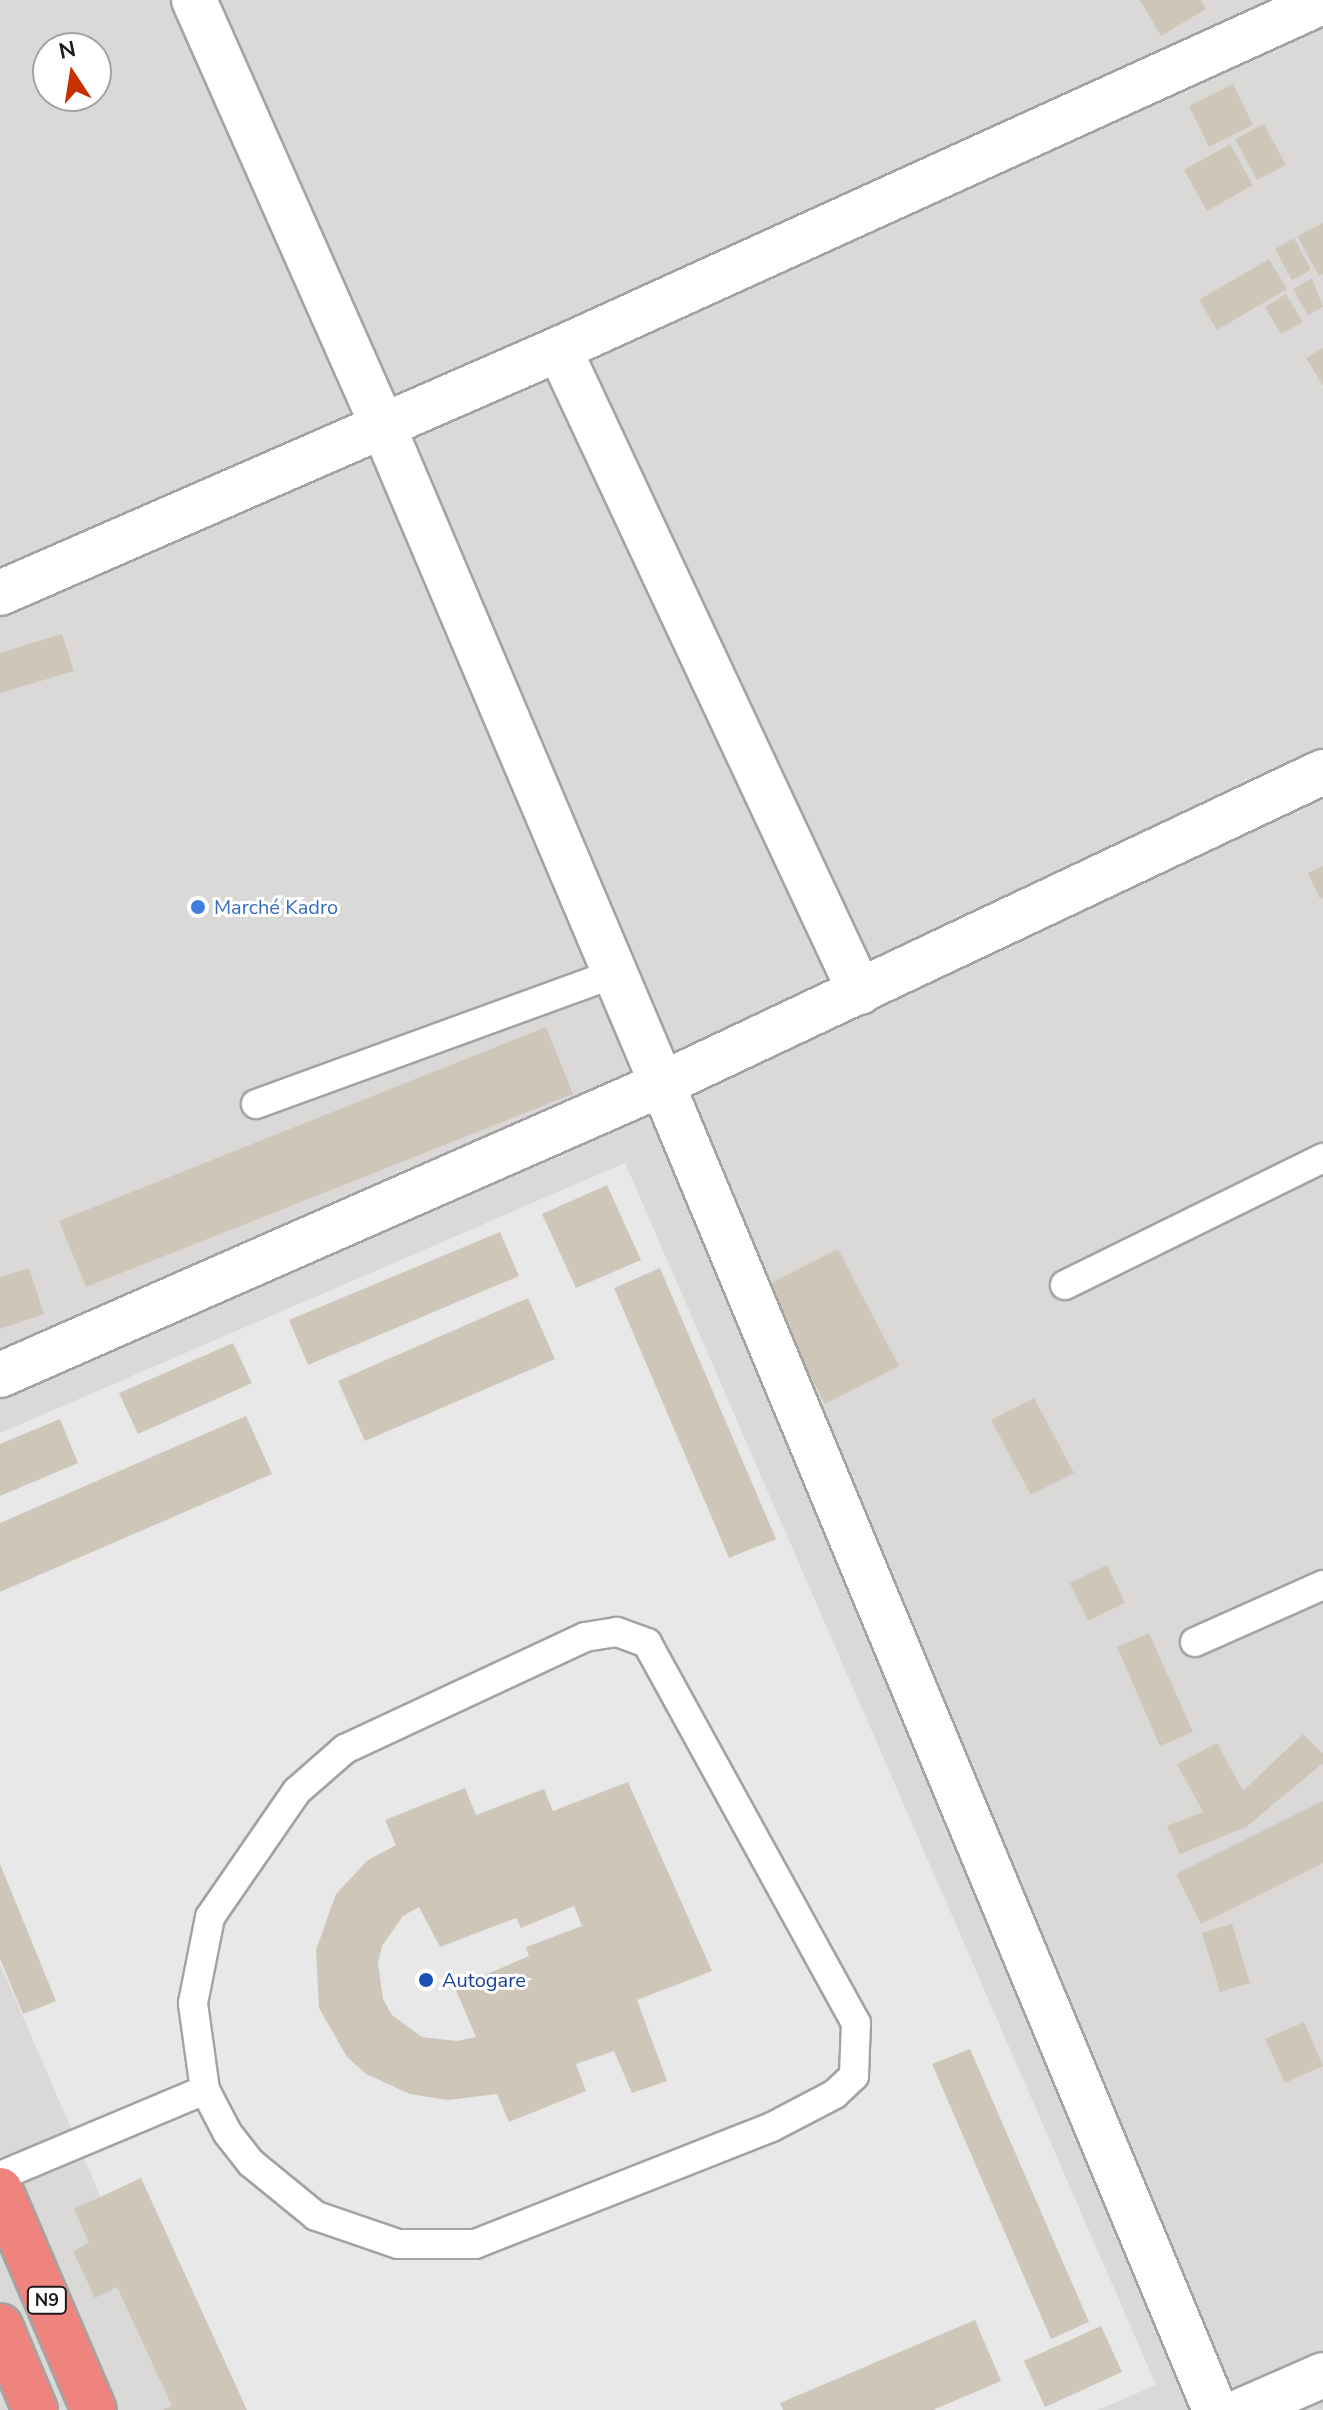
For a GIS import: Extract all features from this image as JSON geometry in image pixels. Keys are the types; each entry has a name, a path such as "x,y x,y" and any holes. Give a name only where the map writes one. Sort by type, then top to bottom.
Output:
{"highway":[{"name":"N9","path":"0,2190 94,2410"},
{"name":"N9","path":"0,2326 35,2410"}],"street":[{"path":"194,0 383,426 662,1084 1215,2410"},
{"path":"0,593 559,349 1320,4"},
{"path":"559,349 860,992"},
{"path":"0,1375 662,1084 1323,772"},
{"path":"1243,2410 1323,2375"}],"lane":[{"path":"256,1104 614,974"},
{"path":"1065,1285 1323,1158"},
{"path":"1195,1642 1323,1585"},
{"path":"617,1632 647,1643 856,2023 854,2076 835,2094 772,2127 641,2182 475,2244 398,2244 316,2216 251,2163 227,2132 205,2090 193,2003 210,1917 297,1791 360,1741 585,1637 617,1632"},
{"path":"0,2176 205,2090"}],"shaded area":[{"path":"0,0 1323,0 1323,2410 0,2410"},
{"path":"625,1163 1156,2385 1098,2410 193,2410 0,1964 0,1433"}],"building":[{"path":"1140,0 1201,0 1206,9 1161,36"},
{"path":"1233,84 1253,125 1209,147 1189,106"},
{"path":"1264,124 1286,165 1257,180 1235,139"},
{"path":"1230,144 1253,185 1207,211 1184,170"},
{"path":"1323,223 1323,274 1319,276 1297,236"},
{"path":"1294,238 1311,270 1292,280 1275,249"},
{"path":"1269,259 1287,289 1217,330 1199,300"},
{"path":"1312,278 1323,307 1308,315 1293,289"},
{"path":"1286,294 1303,322 1281,334 1265,307"},
{"path":"1323,348 1323,386 1306,358"},
{"path":"62,634 74,671 0,693 0,653"},
{"path":"1323,866 1323,898 1320,899 1308,873"},
{"path":"546,1027 573,1094 86,1287 59,1221"},
{"path":"607,1185 641,1260 576,1288 542,1214"},
{"path":"500,1232 519,1276 308,1365 289,1320"},
{"path":"838,1249 899,1366 825,1404 765,1286"},
{"path":"29,1268 44,1314 0,1329 0,1277"},
{"path":"660,1268 776,1539 729,1558 614,1288"},
{"path":"528,1298 555,1359 365,1441 338,1381"},
{"path":"233,1343 252,1383 138,1434 119,1393"},
{"path":"1034,1398 1074,1473 1031,1495 991,1420"},
{"path":"246,1416 272,1474 0,1592 0,1523"},
{"path":"60,1419 78,1463 0,1496 0,1444"},
{"path":"1107,1565 1125,1603 1088,1621 1070,1583"},
{"path":"1149,1633 1193,1732 1160,1746 1117,1647"},
{"path":"1303,1734 1323,1754 1323,1763 1246,1827 1180,1854 1167,1826 1203,1812 1177,1764 1217,1743 1243,1791"},
{"path":"628,1782 712,1971 637,2000 667,2081 632,2093 614,2051 576,2064 586,2091 509,2122 497,2094 448,2100 410,2094 366,2074 347,2057 319,2008 316,1950 336,1894 368,1860 396,1845 385,1820 465,1788 476,1815 544,1789 553,1811","holes":["574,1906 582,1926 526,1947 529,1956 455,1988 476,2037 457,2041 422,2037 392,2015 383,1999 378,1963 382,1946 403,1916 419,1907 440,1947 516,1918 521,1928"]},
{"path":"1323,1801 1323,1863 1201,1924 1176,1874"},
{"path":"0,1864 56,2001 23,2014 0,1959"},
{"path":"1232,1924 1250,1983 1220,1992 1202,1933"},
{"path":"1304,2022 1323,2066 1285,2083 1265,2039"},
{"path":"970,2049 1089,2322 1051,2339 932,2064"},
{"path":"141,2178 247,2410 163,2410 172,2406 117,2287 95,2298 73,2251 89,2243 74,2209"},
{"path":"975,2320 1001,2381 933,2410 783,2410 780,2403"},
{"path":"1101,2326 1122,2372 1045,2407 1024,2361"}],"place":[{"name":"Marché Kadro","path":"198,907"},
{"name":"Autogare","path":"426,1980"}]}
